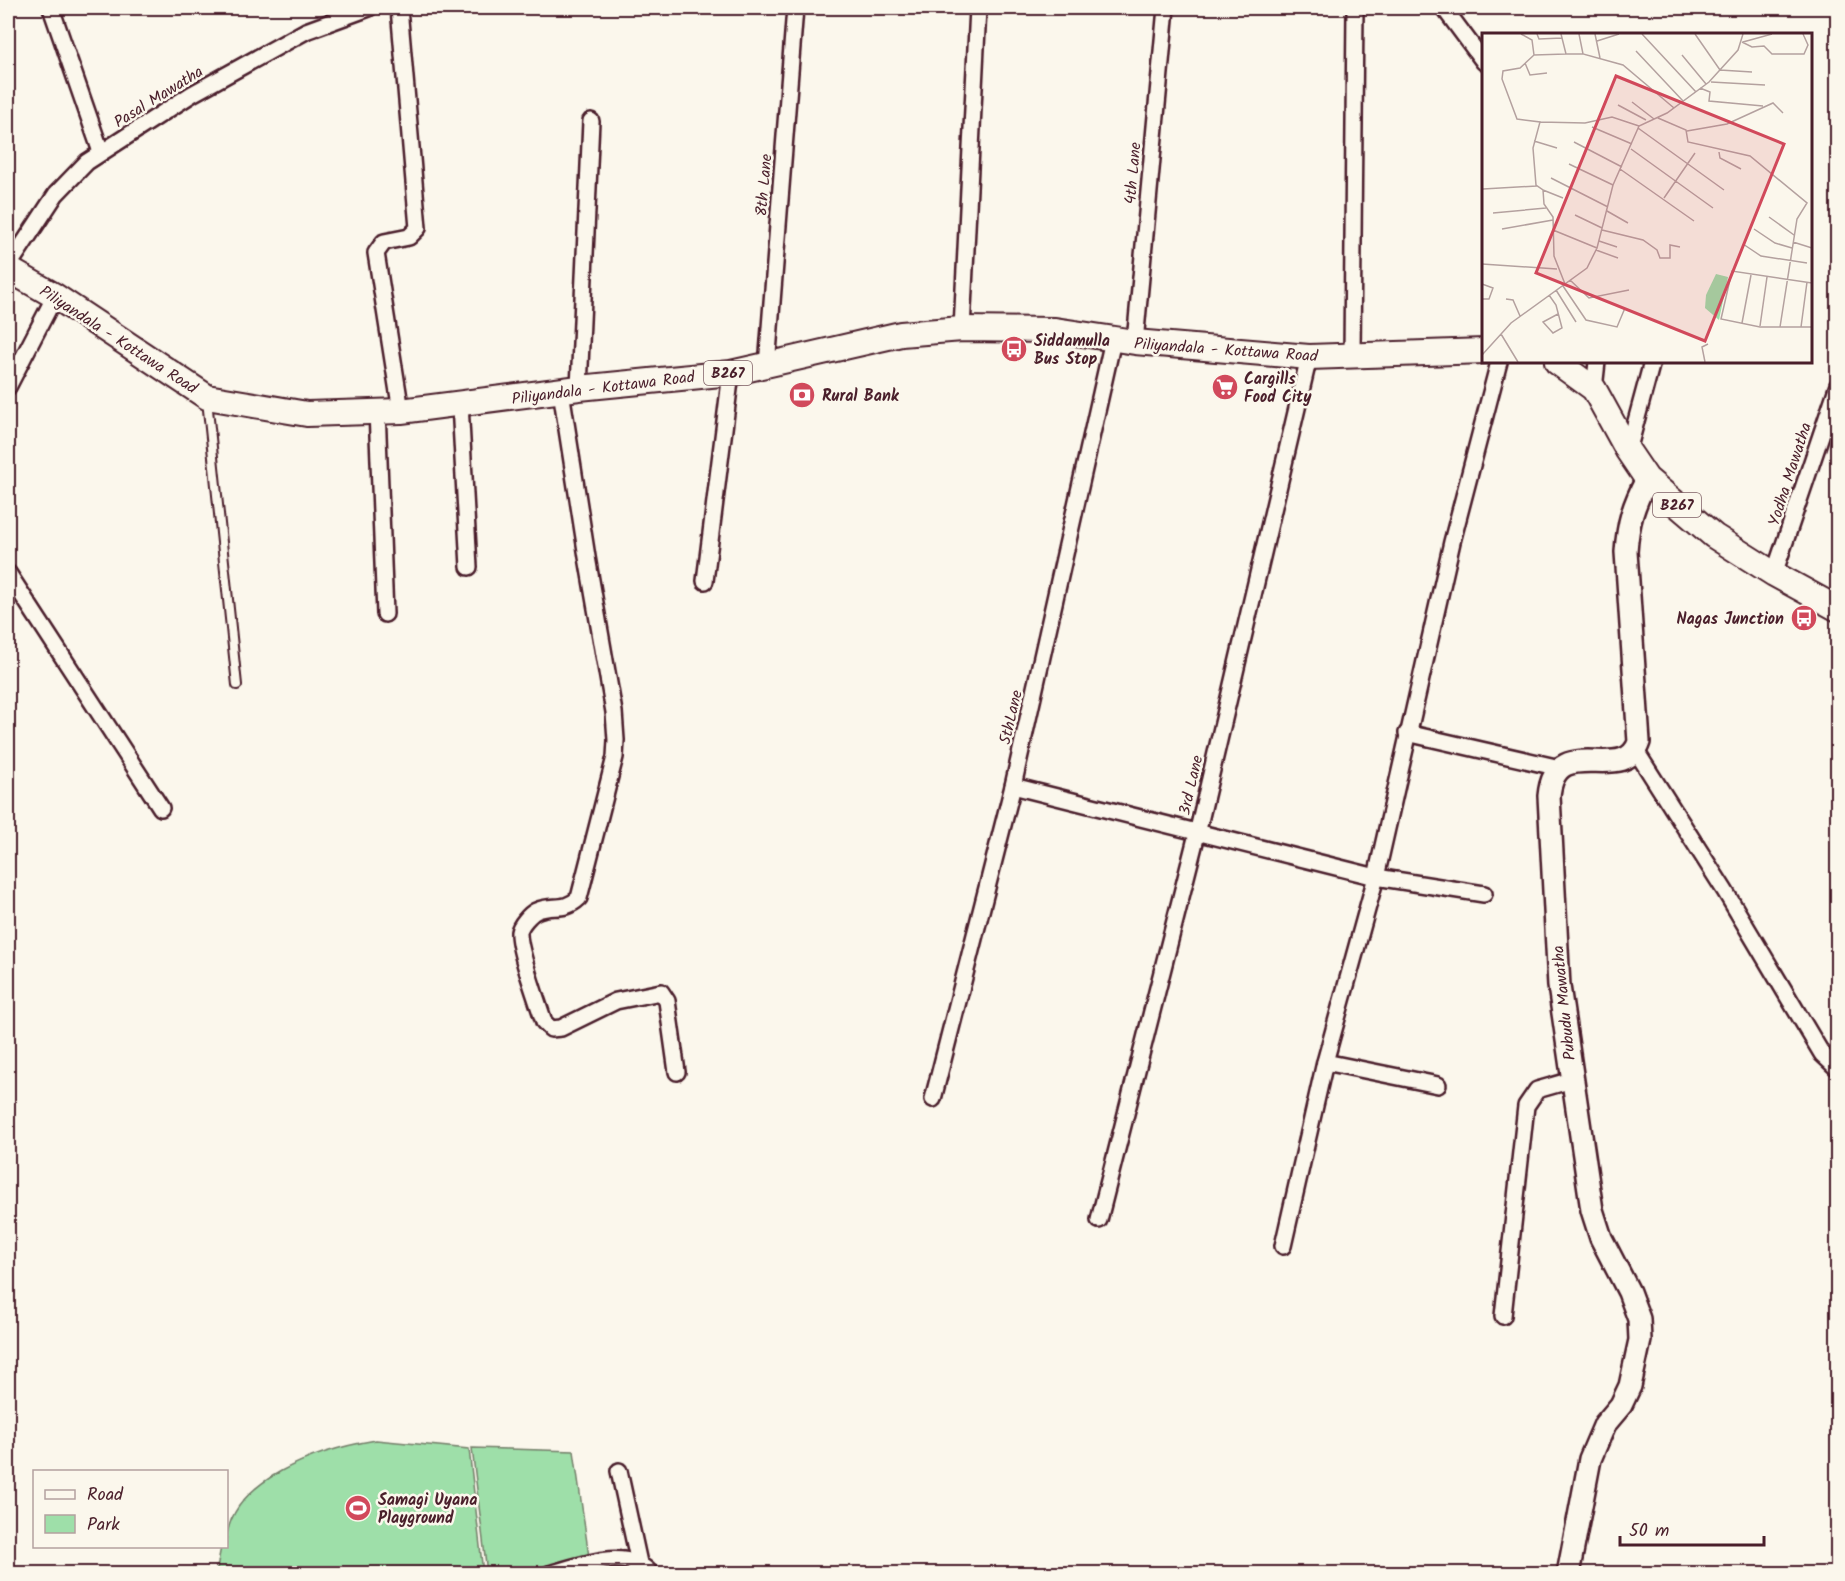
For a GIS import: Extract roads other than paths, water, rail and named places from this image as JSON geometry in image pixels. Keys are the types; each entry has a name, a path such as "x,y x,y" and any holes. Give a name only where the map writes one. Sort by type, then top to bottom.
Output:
{"main road":[{"name":"Piliyandala - Kottawa Road","path":"8,268 55,296 207,397 307,414 389,411 570,389 731,373 901,334 962,329 1055,330 1124,341 1309,357 1482,351"},
{"name":"B267","path":"1558,363 1594,389 1628,451 1647,479 1714,536 1774,574 1838,609"}],"street":[{"path":"51,8 101,152"},
{"name":"Pasal Mawatha","path":"8,268 56,194 87,162 192,94 306,31 369,8"},
{"path":"385,614 389,411 376,253 384,242 409,237 418,228 399,8"},
{"name":"8th Lane","path":"767,366 795,8"},
{"path":"962,329 978,8"},
{"name":"4th Lane","path":"1124,341 1166,8"},
{"path":"1352,356 1355,8"},
{"path":"1444,8 1482,59"},
{"path":"591,121 570,389 589,568 614,712 615,757 579,898 570,906 537,911 523,923 519,931 544,1022 551,1029 561,1028 616,1001 661,992 667,1001 677,1072"},
{"path":"8,387 55,296"},
{"name":"5thLane","path":"933,1099 1124,341"},
{"name":"3rd Lane","path":"1099,1220 1197,834 1309,357"},
{"path":"1283,1245 1325,1062 1376,877 1452,543 1499,363"},
{"path":"1594,389 1597,363"},
{"path":"1628,451 1652,363"},
{"path":"705,581 731,373"},
{"name":"Yodha Mawatha","path":"1774,574 1838,385"},
{"path":"460,404 469,567"},
{"path":"1407,733 1560,768 1584,760 1627,759 1636,751 1640,732 1626,552 1633,506 1647,479"},
{"path":"8,573 161,808"},
{"path":"1636,751 1725,891 1822,1054 1838,1069"},
{"name":"Pubudu Mawatha","path":"1560,768 1550,783 1549,809 1558,986 1592,1210 1601,1238 1629,1292 1639,1319 1640,1340 1630,1386 1621,1405 1605,1424 1590,1459 1568,1574"},
{"path":"1013,786 1197,834 1376,877 1484,894"},
{"path":"1325,1062 1438,1084"},
{"path":"1503,1316 1526,1106 1537,1090 1572,1080"},
{"path":"619,1471 639,1563 651,1574"},
{"path":"549,1574 575,1566 612,1560 639,1563"}],"lane":[{"path":"207,397 237,685"}],"place":[{"name":"Siddamulla Bus Stop","path":"1014,349"},
{"name":"Cargills Food City","path":"1225,387"},
{"name":"Rural Bank","path":"802,395"},
{"name":"Nagas Junction","path":"1804,618"},
{"name":"Samagi Uyana Playground","path":"358,1508"}]}
